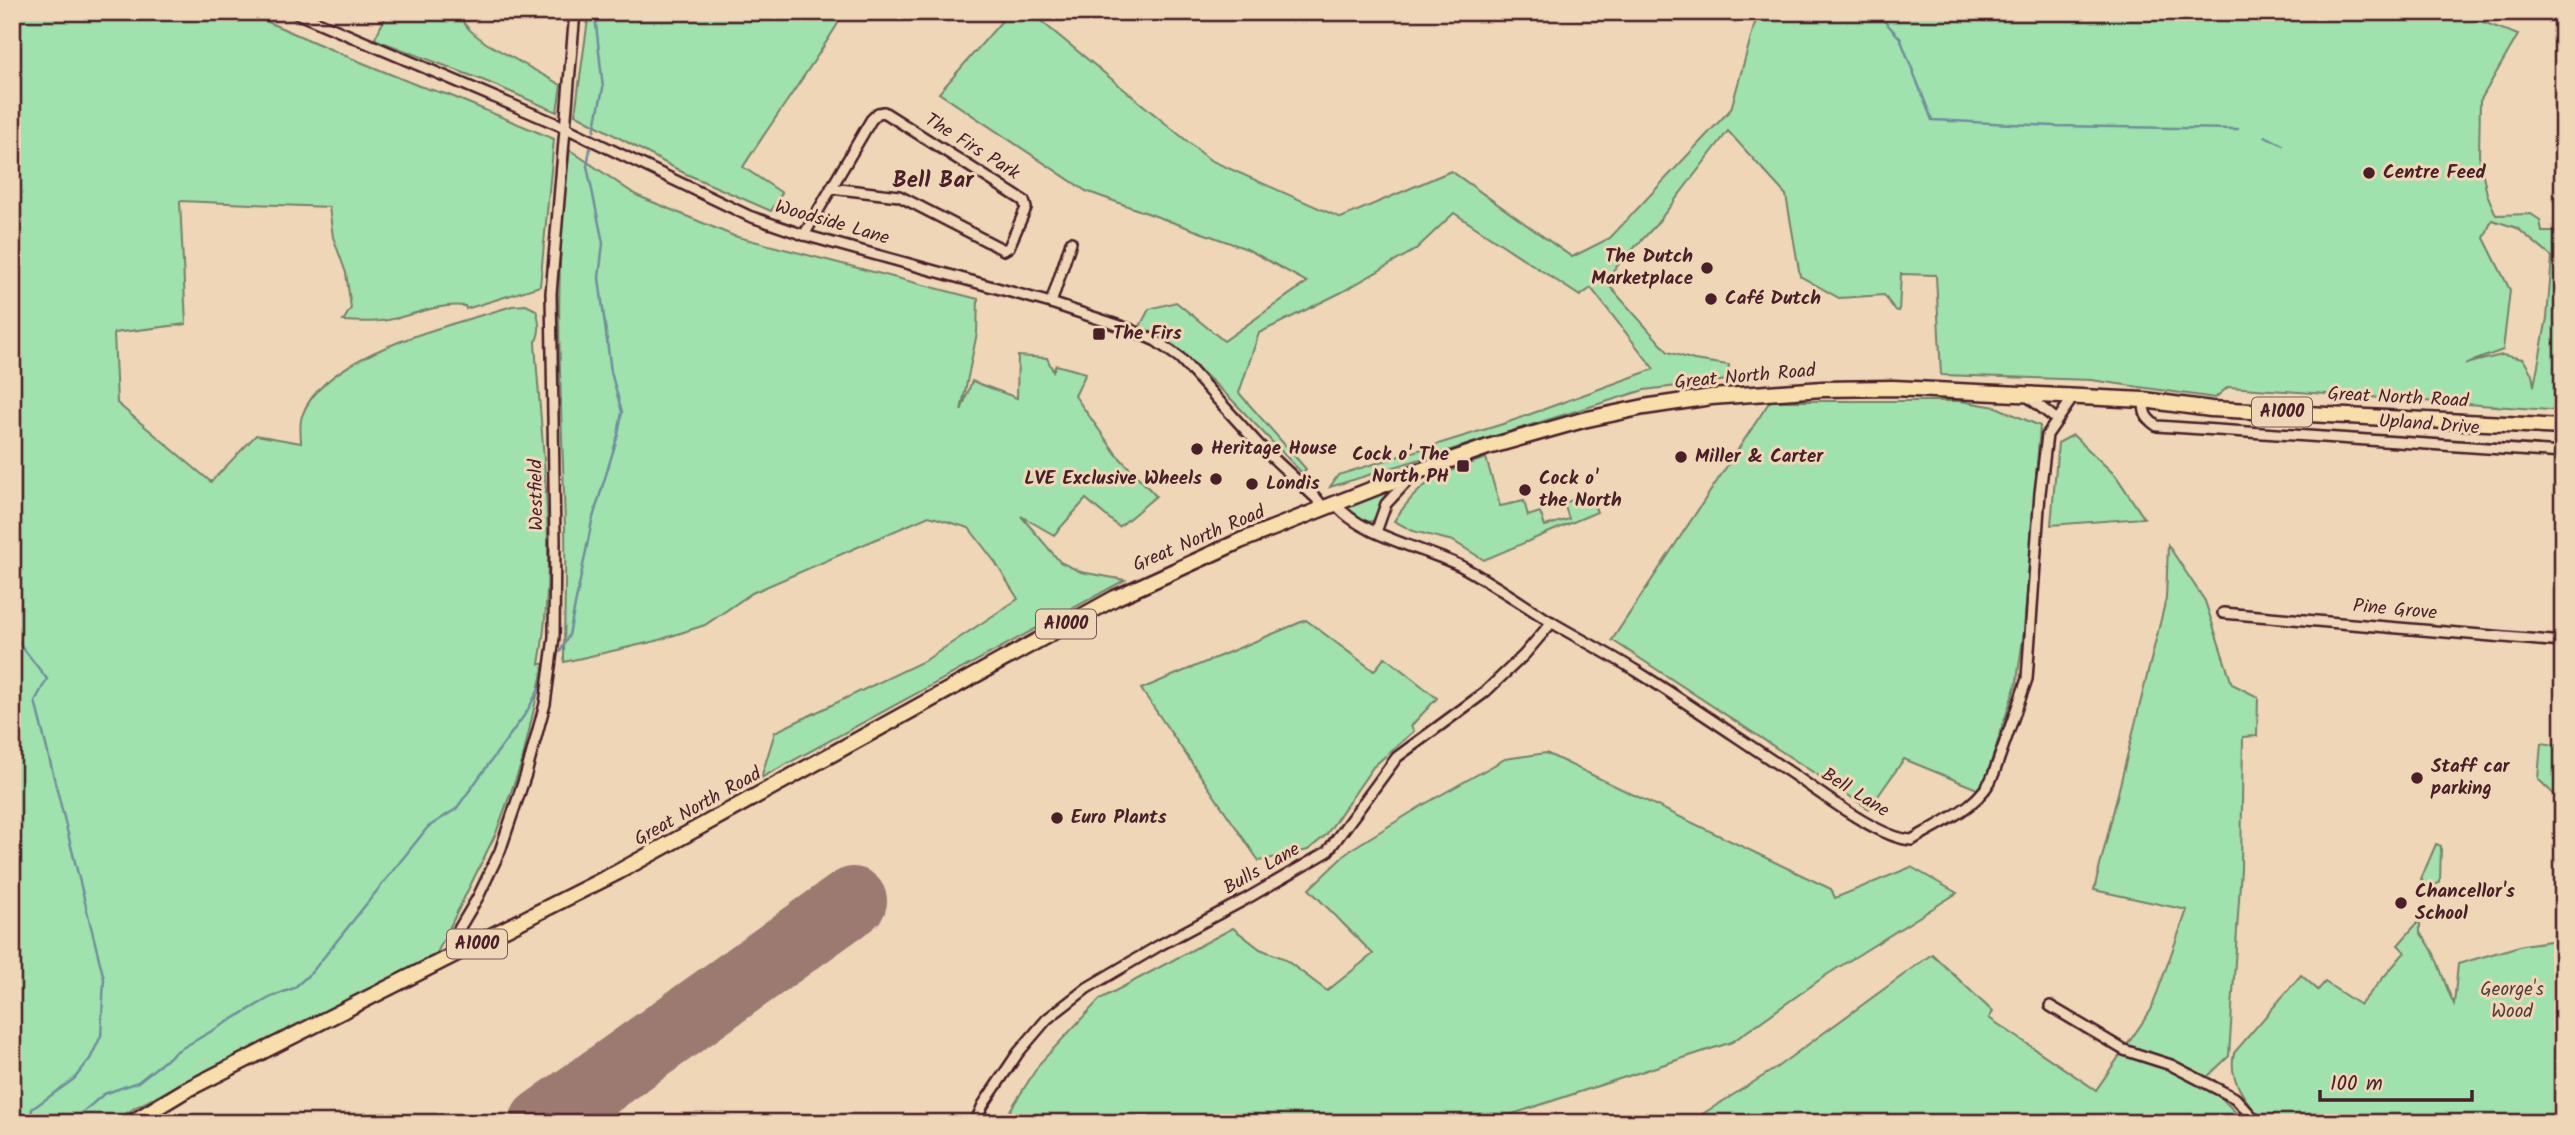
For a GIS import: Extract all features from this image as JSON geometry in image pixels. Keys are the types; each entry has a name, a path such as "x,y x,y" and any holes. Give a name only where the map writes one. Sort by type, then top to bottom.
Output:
{"main road":[{"name":"Great North Road","path":"131,1123 184,1091 618,872 1115,597 1223,548 1329,505 1488,447 1569,424 1644,407 1712,397 1835,388 1893,388 2144,400 2211,409 2562,426"}],"street":[{"name":"Woodside Lane","path":"294,12 564,127 749,216 1051,303 1156,341 1180,358 1259,445 1316,498 1329,505"},
{"name":"Westfield","path":"449,958 453,939 478,897 500,851 526,774 545,704 554,637 551,293 575,12"},
{"name":"The Firs Park","path":"804,234 831,188 871,120 878,113 884,112 1024,201 1026,208 1009,247 1004,250 899,196 831,188"},
{"path":"1051,303 1071,242"},
{"path":"2562,426 2563,390"},
{"path":"2025,394 2057,420"},
{"name":"Bell Lane","path":"1329,505 1376,532 1459,565 1490,582 1657,684 1836,803 1891,836 1912,840 1973,802 1989,787 2026,679 2047,435 2074,397"},
{"name":"Upland Drive","path":"2144,400 2144,414 2148,421 2157,426 2563,453"},
{"path":"1376,532 1386,504 1416,472"},
{"name":"Pine Grove","path":"2223,613 2563,642"},
{"name":"Bulls Lane","path":"975,1123 983,1105 1018,1053 1047,1019 1087,988 1327,852 1397,757 1484,693 1524,655 1552,622"},
{"path":"2050,1006 2124,1050 2171,1065 2235,1098 2258,1123"}],"green space":[{"path":"12,12 252,12 270,23 346,56 554,139 540,286 466,309 465,306 445,306 382,321 343,321 351,308 346,273 333,237 329,207 180,201 186,324 114,333 117,403 211,482 256,435 301,443 301,419 315,394 336,374 363,358 426,332 512,306 526,305 536,310 539,322 535,343 548,544 545,624 539,664 544,664 522,762 496,833 437,953 136,1107 111,1123 12,1123"},
{"path":"388,12 458,12 473,33 486,43 561,85 557,112 377,40 375,38"},
{"path":"589,12 845,12 743,167 782,193 771,211 684,173 575,114"},
{"path":"991,12 1030,12 1210,160 1341,218 1451,171 1572,257 1610,238 1731,109 1758,12 2465,12 2464,15 2518,35 2480,101 2479,156 2487,194 2496,215 2531,214 2540,220 2542,232 2556,232 2563,236 2563,411 2228,387 2215,398 2091,380 1941,375 1936,275 1901,274 1899,311 1895,310 1884,295 1839,298 1800,276 1786,195 1728,131 1655,226 1604,280 1668,352 1694,360 1729,365 1727,380 1644,390 1330,487 1338,475 1506,423 1654,369 1591,288 1580,296 1454,213 1415,250 1340,293 1259,333 1239,393 1306,469 1302,473 1232,400 1175,346 1138,330 1149,309 1176,302 1224,341 1307,282 1247,249 1086,191 939,93 1001,22","holes":["2492,220 2517,228 2552,257 2547,318 2534,386 2532,374 2523,359 2502,355 2465,364 2503,350 2510,290 2484,238"]},
{"path":"570,150 636,195 734,236 978,299 977,333 961,411 972,381 1017,398 1018,356 1047,358 1053,371 1056,365 1086,373 1075,396 1117,455 1156,496 1119,527 1086,499 1054,535 1021,516 1060,562 1081,572 1125,580 761,778 775,732 926,660 1018,599 969,528 929,516 752,593 705,625 656,641 564,662 565,545 559,292 564,197"},
{"path":"1770,401 1960,401 1996,407 2040,426 2024,631 2017,681 1986,778 1977,789 1904,759 1869,809 1612,640"},
{"path":"2073,435 2116,476 2144,518 2051,525 2058,443"},
{"path":"1486,458 1500,506 1524,501 1528,516 1540,512 1545,526 1569,519 1564,503 1589,494 1597,512 1484,560 1453,541 1413,531 1394,521 1414,495 1434,479"},
{"path":"1390,490 1373,521 1367,522 1348,511 1348,506"},
{"path":"2168,545 2205,601 2232,684 2258,697 2257,736 2243,737 2241,868 2229,1056 2204,1080 2246,1123 1688,1123 1773,1070 1932,954 1993,1012 1989,1018 2096,1090 2151,1010 2187,910 2094,890 2166,599"},
{"path":"1306,620 1374,671 1385,657 1437,698 1411,726 1414,731 1373,767 1326,835 1308,850 1259,861 1141,689"},
{"path":"2541,743 2563,746 2563,803 2538,779"},
{"path":"1546,753 1831,889 1835,898 1911,867 1957,893 1828,974 1732,1042 1485,1123 1002,1123 1040,1063 1100,999 1233,928 1260,949 1283,958 1327,991 1373,954 1309,889 1350,850 1423,805 1505,759"},
{"path":"2436,844 2441,846 2440,882 2431,888 2421,879"},
{"name":"George's Wood","path":"2420,920 2420,933 2436,957 2454,1004 2458,964 2523,945 2563,939 2563,1123 2264,1123 2236,1082 2233,1073 2234,1053 2301,975 2318,990 2325,982 2360,1005 2405,952 2398,945"}],"waterway":[{"path":"594,131 603,88 596,24 598,12"},
{"path":"1876,12 1900,38 1932,120 2054,126 2238,129"},
{"path":"2265,136 2283,145"},
{"path":"560,652 569,635 592,521 618,435 622,412 611,372 599,278 603,243 587,166 590,149"},
{"path":"12,616 19,643 47,679 35,701 104,979 101,1036 90,1059 74,1079 32,1109 30,1123"},
{"path":"70,1123 104,1094 138,1082 177,1051 271,997 294,988 312,972 428,827 456,809 526,713 540,687"}],"runway":[{"path":"543,1123 853,901"}],"place":[{"name":"Centre Feed","path":"2369,173"},
{"name":"The Dutch Marketplace","path":"1707,268"},
{"name":"Café Dutch","path":"1711,299"},
{"name":"The Firs","path":"1099,334"},
{"name":"Heritage House","path":"1197,449"},
{"name":"Miller & Carter","path":"1681,457"},
{"name":"Cock o' The North PH","path":"1463,466"},
{"name":"LVE Exclusive Wheels","path":"1216,479"},
{"name":"Londis","path":"1252,484"},
{"name":"Cock o' the North","path":"1525,490"},
{"name":"Staff car parking","path":"2417,778"},
{"name":"Euro Plants","path":"1057,818"},
{"name":"Chancellor's School","path":"2401,903"}],"district":[{"name":"Bell Bar","path":"933,181"}]}
